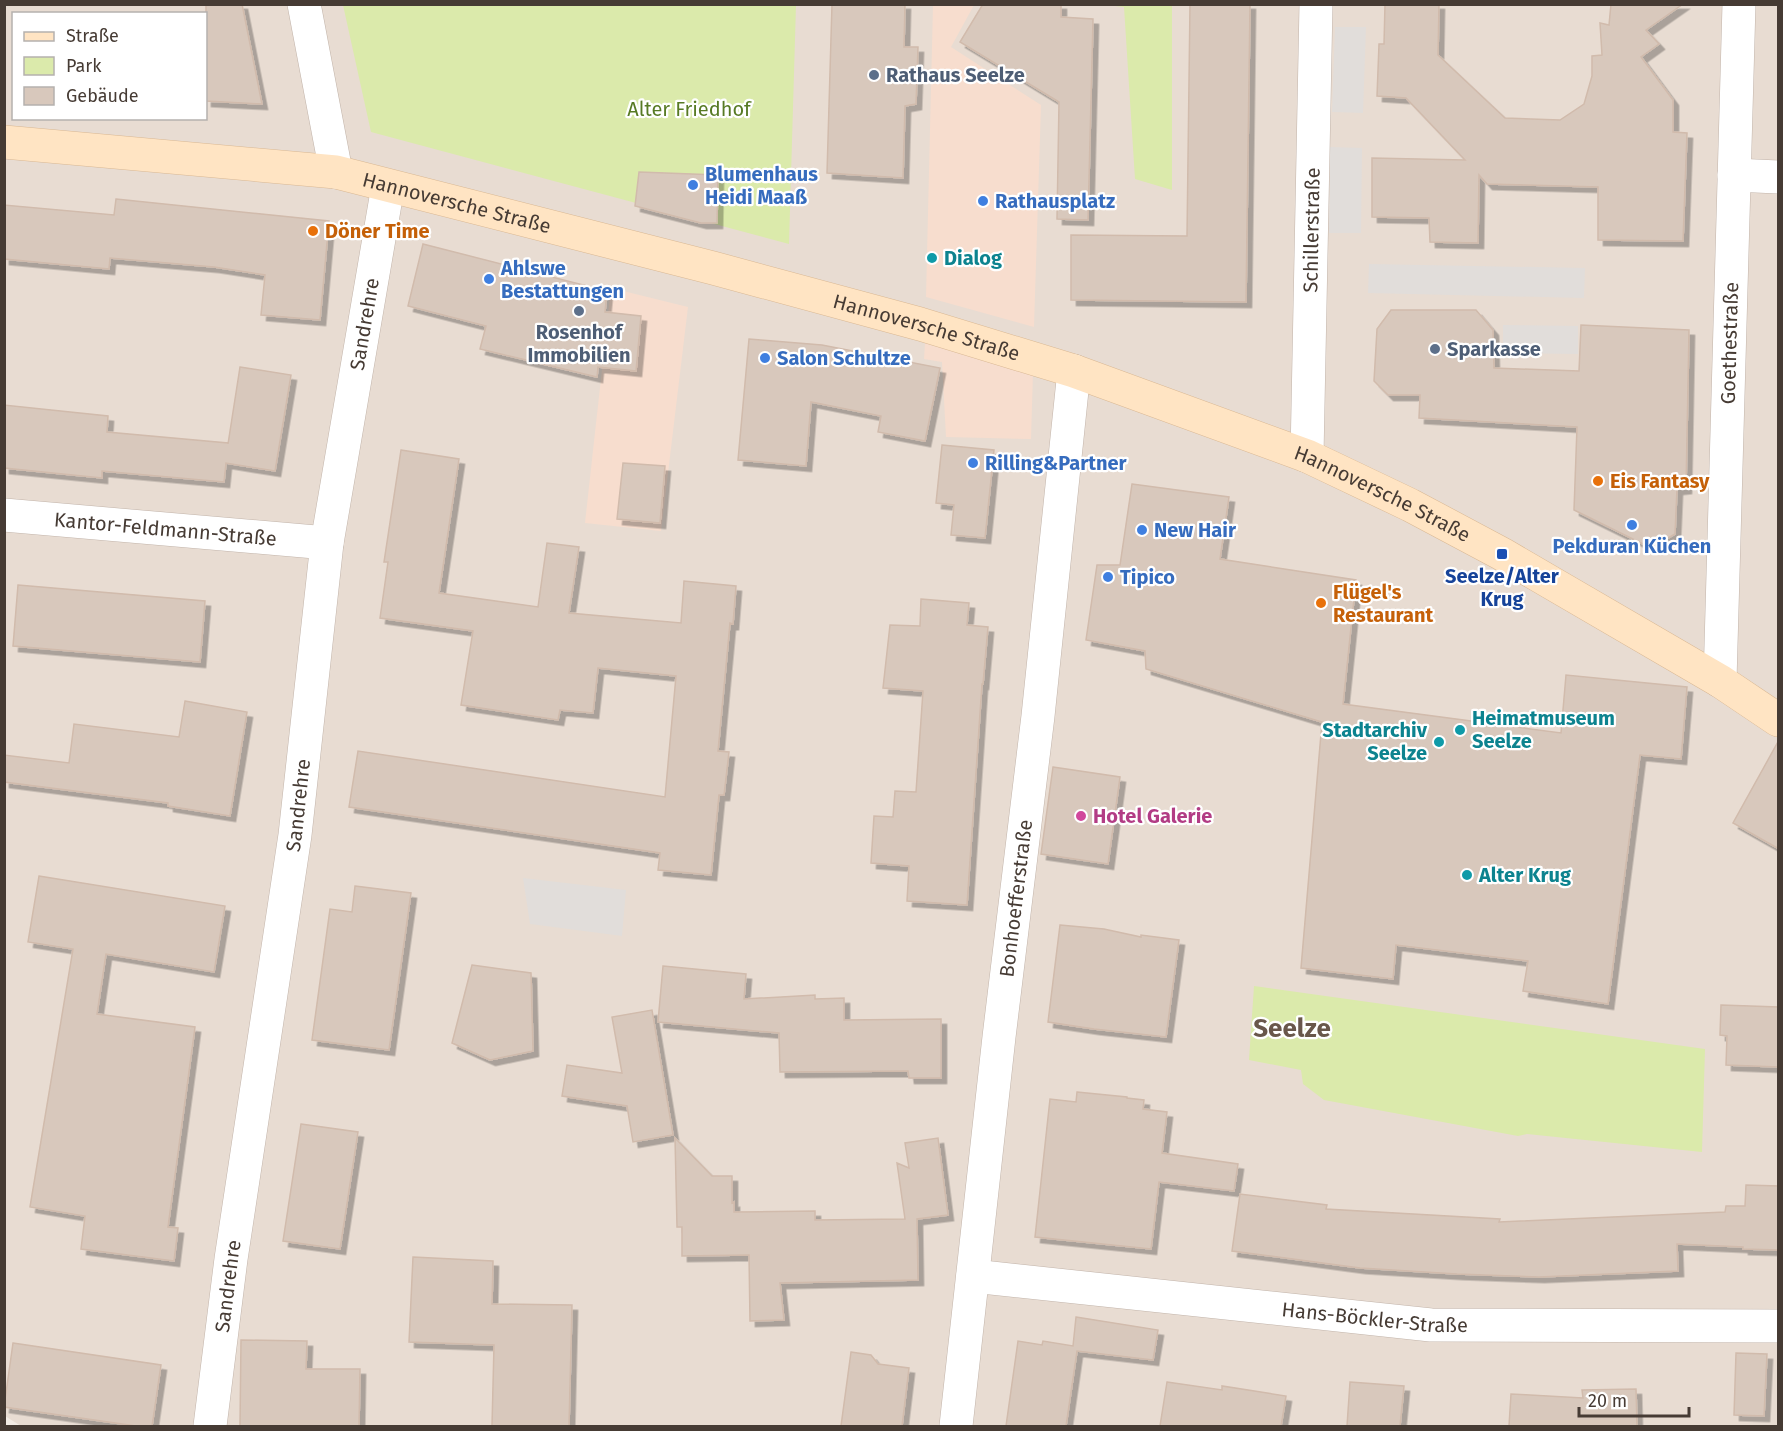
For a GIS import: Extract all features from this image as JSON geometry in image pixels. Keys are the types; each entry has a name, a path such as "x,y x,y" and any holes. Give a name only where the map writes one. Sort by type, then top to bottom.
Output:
{"street":[{"path":"304,4 336,172"},
{"name":"Schillerstraße","path":"1307,456 1316,4"},
{"name":"Goethestraße","path":"1720,681 1739,4"},
{"name":"Hannoversche Straße","path":"4,142 336,172 713,268 920,324 1074,370 1307,456 1410,505 1502,554 1720,681 1779,720"},
{"path":"1734,175 1779,177"},
{"name":"Sandrehre","path":"210,1426 231,1259 296,836 327,543 388,186"},
{"name":"Bonhoefferstraße","path":"956,1426 999,1037 1039,706 1074,370"},
{"name":"Kantor-Feldmann-Straße","path":"4,515 327,543"},
{"name":"Hans-Böckler-Straße","path":"973,1276 1431,1325 1779,1326"}],"shaded area":[{"path":"4,5 1778,5 1778,1426 21,1426 5,1416"},
{"name":"Rathausplatz","path":"933,5 974,5 951,47 1041,105 1034,327 926,297"},
{"path":"1335,27 1366,27 1363,113 1332,112"},
{"path":"1330,147 1362,148 1361,233 1329,233"},
{"path":"1369,264 1585,268 1584,298 1368,293"},
{"path":"611,288 688,307 661,531 585,523"},
{"path":"1503,325 1578,326 1578,354 1503,353"},
{"path":"925,343 1033,372 1031,439 946,437 942,362 924,359"},
{"path":"523,878 626,890 622,936 530,924"}],"green space":[{"name":"Alter Friedhof","path":"343,5 796,5 789,244 371,132"},
{"path":"1106,5 1172,5 1172,190 1135,179 1124,7"},
{"path":"1254,986 1705,1049 1702,1152 1527,1134 1518,1136 1324,1100 1303,1084 1301,1070 1249,1060"}],"building":[{"path":"206,4 242,4 262,104 207,101"},
{"name":"Rathaus Seelze","path":"832,4 905,4 904,47 918,47 916,104 905,106 903,178 827,173"},
{"path":"983,4 1061,4 1061,17 1093,19 1088,220 1057,219 1059,102 960,42"},
{"path":"1190,4 1250,4 1246,302 1071,300 1071,235 1187,236"},
{"path":"1385,4 1439,4 1438,55 1505,118 1560,120 1584,104 1592,76 1592,56 1602,55 1600,23 1609,25 1611,4 1683,4 1646,30 1659,44 1641,57 1673,100 1673,132 1687,133 1683,241 1598,240 1598,187 1487,184 1479,175 1478,243 1430,242 1429,218 1372,217 1372,158 1465,160 1406,98 1377,96 1379,44 1384,44"},
{"path":"639,172 718,175 717,223 701,223 635,206"},
{"path":"116,199 329,221 320,320 261,315 265,275 214,267 110,258 109,269 4,259 4,205 114,215"},
{"path":"423,244 607,291 605,312 641,316 636,371 598,367 597,377 480,349 486,326 408,306"},
{"path":"1391,310 1476,310 1493,330 1494,368 1579,371 1581,325 1689,330 1686,488 1677,489 1675,534 1651,548 1574,510 1577,427 1419,418 1420,395 1388,395 1374,381 1377,329"},
{"path":"749,339 822,345 940,368 925,441 878,432 881,416 811,402 806,466 738,460"},
{"path":"240,367 291,375 275,471 226,463 224,482 102,471 102,478 4,468 4,405 108,416 107,432 228,444"},
{"path":"942,445 994,450 985,538 951,535 954,505 936,503"},
{"path":"401,450 459,459 439,593 538,607 547,543 579,547 569,613 681,623 684,581 736,586 733,624 730,623 718,751 729,752 724,795 719,795 711,875 658,870 660,853 349,807 358,751 665,797 676,676 598,668 593,713 560,710 558,720 461,705 473,631 380,618 388,562 384,562"},
{"path":"623,463 665,466 660,523 617,519"},
{"name":"Alter Krug","path":"1132,484 1229,497 1220,559 1356,580 1343,704 1561,733 1566,675 1687,687 1681,759 1640,755 1608,1004 1523,991 1528,961 1396,945 1393,979 1301,968 1322,722 1146,669 1145,651 1086,640 1097,565 1120,565"},
{"path":"18,585 205,601 200,662 13,646"},
{"path":"921,599 969,603 967,625 988,627 967,905 907,901 909,866 871,863 874,816 893,817 895,791 916,792 923,691 883,688 890,625 920,626"},
{"path":"185,701 247,712 230,816 168,806 168,803 4,782 4,755 69,763 74,724 179,737"},
{"path":"1779,740 1779,849 1733,823"},
{"name":"Hotel Galerie","path":"1053,767 1120,777 1108,864 1041,854"},
{"path":"39,876 225,906 214,972 106,954 97,1014 195,1027 168,1227 178,1228 174,1261 81,1249 85,1216 30,1207 73,949 28,942"},
{"path":"355,886 411,893 389,1050 312,1040 330,909 352,912"},
{"path":"1060,925 1179,940 1166,1037 1048,1022"},
{"path":"472,965 531,973 533,1051 490,1060 452,1043"},
{"path":"663,966 746,974 744,999 815,995 815,999 844,998 844,1020 941,1019 941,1078 909,1078 908,1071 780,1072 779,1033 658,1022"},
{"path":"1721,1005 1779,1007 1779,1067 1726,1065 1727,1036 1720,1035"},
{"path":"652,1010 673,1135 633,1142 627,1106 562,1096 567,1065 622,1073 612,1017"},
{"path":"1077,1092 1144,1100 1143,1109 1167,1112 1162,1153 1238,1164 1234,1191 1159,1182 1151,1249 1035,1237 1050,1099 1076,1102"},
{"path":"301,1124 358,1132 340,1249 283,1241"},
{"path":"675,1138 712,1176 732,1176 734,1212 815,1211 815,1220 905,1219 897,1163 909,1168 905,1143 938,1138 948,1215 917,1219 918,1280 780,1283 784,1320 750,1321 749,1255 682,1256 682,1227 677,1227"},
{"path":"1746,1185 1779,1186 1779,1250 1677,1244 1678,1271 1539,1277 1457,1274 1360,1268 1232,1251 1240,1194 1327,1205 1326,1209 1500,1219 1499,1222 1725,1212 1726,1206 1745,1206"},
{"path":"413,1257 493,1261 492,1304 572,1305 569,1426 492,1426 494,1345 409,1342"},
{"path":"1076,1317 1158,1330 1153,1360 1077,1351 1066,1426 1006,1426 1018,1341 1042,1345 1043,1341 1073,1346"},
{"path":"241,1340 307,1341 306,1369 360,1369 359,1426 240,1426"},
{"path":"13,1343 161,1365 152,1426 136,1426 4,1407"},
{"path":"851,1352 871,1355 878,1364 909,1368 902,1426 841,1426"},
{"path":"1736,1353 1767,1354 1764,1416 1734,1415"},
{"path":"1167,1382 1222,1390 1222,1386 1286,1396 1281,1426 1160,1426"},
{"path":"1350,1382 1404,1386 1400,1426 1347,1426"},
{"path":"1636,1389 1637,1426 1509,1426 1511,1394 1583,1398 1582,1390"}],"place":[{"name":"Rathaus Seelze","path":"874,75"},
{"name":"Blumenhaus Heidi Maaß","path":"693,185"},
{"name":"Rathausplatz","path":"983,201"},
{"name":"Döner Time","path":"313,231"},
{"name":"Dialog","path":"932,258"},
{"name":"Ahlswe Bestattungen","path":"489,279"},
{"name":"Rosenhof Immobilien","path":"579,311"},
{"name":"Sparkasse","path":"1435,349"},
{"name":"Salon Schultze","path":"765,358"},
{"name":"Rilling&Partner","path":"973,463"},
{"name":"Eis Fantasy","path":"1598,481"},
{"name":"Pekduran Küchen","path":"1632,525"},
{"name":"New Hair","path":"1142,530"},
{"name":"Seelze/Alter Krug","path":"1502,554"},
{"name":"Tipico","path":"1108,577"},
{"name":"Flügel's Restaurant","path":"1321,603"},
{"name":"Heimatmuseum Seelze","path":"1460,730"},
{"name":"Stadtarchiv Seelze","path":"1439,742"},
{"name":"Hotel Galerie","path":"1081,816"},
{"name":"Alter Krug","path":"1467,875"}],"district":[{"name":"Seelze","path":"1292,1028"}]}
